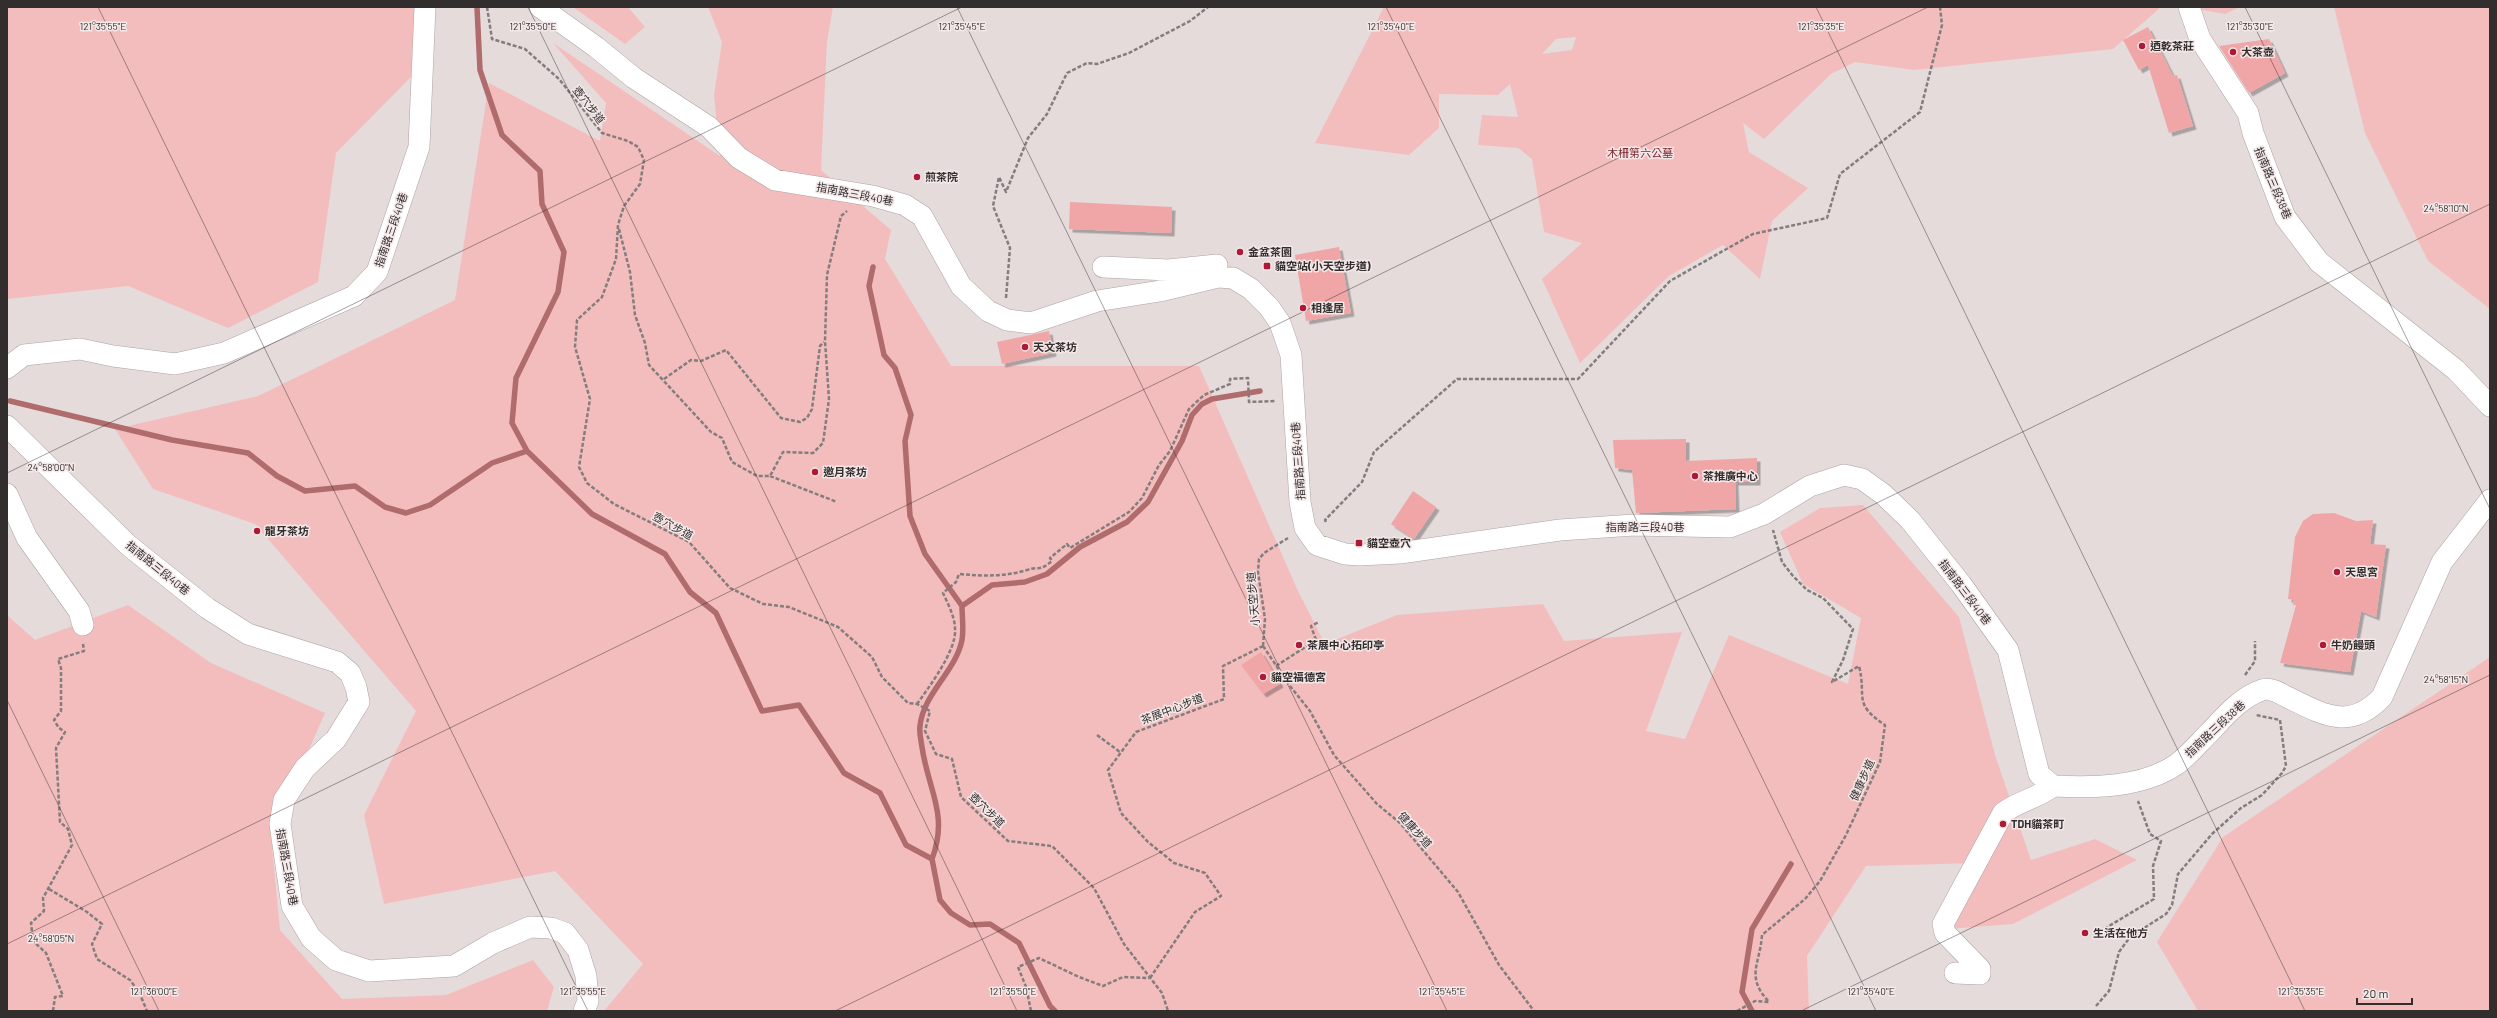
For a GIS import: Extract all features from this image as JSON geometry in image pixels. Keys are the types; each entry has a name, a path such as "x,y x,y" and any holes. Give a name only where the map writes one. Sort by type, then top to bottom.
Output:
{"street":[{"name":"指南路三段40巷","path":"7,368 24,355 80,349 113,356 175,364 224,353 354,296 376,272 418,147 425,7"},
{"name":"指南路三段40巷","path":"540,7 596,47 634,78 709,126 739,158 775,180 873,196 905,205 922,216 961,286 988,311 1007,320 1031,323 1097,301 1160,291 1218,277 1233,278 1251,289 1269,307 1280,323 1291,355 1300,502 1305,528 1317,545 1345,554 1360,555 1400,553 1560,530 1634,525 1730,527 1764,514 1810,486 1844,475 1862,479 1883,494 1910,520 1956,578 2008,650 2039,774 2053,786"},
{"name":"指南路三段38巷","path":"2189,7 2200,39 2248,112 2253,133 2285,216 2319,262 2456,370 2490,406"},
{"path":"1104,267 1168,270 1224,264 1233,278"},
{"name":"指南路三段40巷","path":"7,426 128,544 208,608 248,634 337,662 350,673 356,687 358,702 336,739 305,768 284,800 280,824 292,906 311,938 336,960 369,971 454,966 493,943 530,927 551,928 565,933 578,950 586,976 588,1000 584,1011"},
{"path":"7,494 27,538 79,610 83,625"},
{"name":"指南路三段38巷","path":"2053,786 2084,788 2131,782 2155,775 2176,765 2230,711 2263,690 2274,690 2333,718 2354,717 2371,708 2382,697 2442,562 2490,500"},
{"path":"1955,973 1980,974 1980,968 1945,933 1943,924 2003,813 2016,803 2041,796 2053,786"}],"path":[{"name":"壺穴步道","path":"487,7 492,39 525,50 559,79 602,133 628,141 638,147 644,160 640,184 624,206 618,225 616,259 602,297 577,320 575,347 590,399 580,467 587,483 614,504 689,542 730,588 763,604 789,607 838,627 872,657 882,677 908,703 917,704 930,711 925,730 936,754 952,759 961,797 1008,841 1052,846 1094,888 1124,944 1150,978"},
{"path":"1007,320 1006,280 1010,248 993,206 999,177 1006,192 1028,138 1047,114 1067,72 1087,63 1097,64 1129,53 1190,21 1208,7"},
{"path":"1329,527 1325,520 1362,482 1374,452 1457,379 1578,379 1670,281 1753,234 1827,218 1840,174 1920,112 1942,25 1940,7"},
{"path":"770,476 783,452 813,453 823,443 829,399 825,341 827,275 841,216 873,196"},
{"path":"618,225 630,272 635,314 645,343 649,365 664,379 711,432 722,438 732,462 757,476 770,476 837,502"},
{"path":"664,379 690,360 701,361 726,350 781,418 800,422 808,418 812,409 820,346 825,341"},
{"path":"917,704 954,642 955,629 951,610 943,594 956,582 959,574 991,577 1027,569 1041,570 1052,561 1050,558 1067,544 1070,548 1129,512 1142,498 1160,465 1170,451 1189,409 1204,395 1230,384 1230,379 1248,378 1249,402 1281,401"},
{"name":"健康步道","path":"1737,1011 1755,1001 1769,1002 1758,990 1754,966 1761,952 1762,935 1776,926 1820,881 1846,835 1880,762 1885,725 1871,715 1861,700 1862,679 1859,666 1832,682 1843,660 1853,629 1823,598 1806,590 1782,562 1775,534 1764,514"},
{"name":"小天空步道","path":"1263,646 1265,619 1258,572 1259,559 1264,553 1305,528"},
{"path":"1276,666 1316,640 1310,626 1319,622"},
{"path":"53,1011 55,997 64,996 46,953 33,941 32,923 44,911 43,898 72,845 68,829 60,822 56,748 65,732 59,728 54,720 61,711 61,668 58,659 84,651 83,625"},
{"name":"健康步道","path":"1263,646 1310,711 1334,755 1377,804 1400,822 1458,892 1499,965 1534,1011"},
{"name":"茶展中心步道","path":"1150,978 1195,912 1221,896 1205,873 1174,863 1148,842 1121,813 1108,770 1136,732 1224,699 1223,666 1263,646"},
{"path":"2096,1006 2109,990 2119,952 2130,937 2166,914 2172,905 2178,874 2212,834 2241,808 2262,795 2286,766 2280,720 2272,717 2230,711"},
{"path":"1097,735 1120,752"},
{"path":"2094,935 2154,899 2153,866 2161,841 2150,834 2131,782"},
{"path":"49,889 87,912 102,924 92,944 97,959 130,980 139,992 147,1011"},
{"path":"1031,1011 1026,987 1018,967 1039,958 1102,986 1123,977 1150,978 1162,993 1168,1011"}],"green space":[{"path":"7,7 415,7 411,77 336,153 318,282 228,328 128,286 7,299"},
{"path":"573,7 628,7 645,27 625,44"},
{"path":"708,7 833,7 827,42 821,170 891,230 885,259 951,366 1199,366 1298,591 1325,644 1397,615 1543,604 1564,641 1682,632 1646,731 1685,739 1729,635 1848,684 1861,618 1803,584 1780,532 1820,508 1863,505 1959,617 1995,755 2031,860 2095,839 2137,860 2013,924 1947,929 1980,863 1866,866 1807,956 1809,1011 604,1011 643,964 555,871 384,904 364,815 416,711 255,524 153,489 115,429 258,396 455,300 489,83 600,141 606,103 553,43 720,156 714,95 722,42"},
{"name":"木柵第六公墓","path":"1384,7 2161,7 2113,49 1914,70 1855,62 1831,74 1764,139 1743,123 1749,152 1808,188 1772,221 1760,279 1723,245 1669,276 1580,363 1542,279 1582,243 1544,232 1532,159 1518,148 1478,145 1482,115 1518,117 1510,84 1498,95 1439,94 1439,128 1409,155 1315,143","holes":["1576,37 1572,50 1542,54 1556,39"]},
{"path":"2186,7 2240,7 2225,14"},
{"path":"2334,7 2490,7 2490,309 2428,261 2365,133"},
{"path":"128,605 211,663 325,713 271,836 280,930 342,999 446,995 533,960 554,987 547,1011 7,1011 7,615 35,640"},
{"path":"2490,657 2490,1011 2198,1011 2157,942 2223,837"}],"building":[{"path":"2148,27 2173,76 2177,75 2193,126 2169,133 2148,65 2139,70 2123,40"},
{"path":"2269,39 2285,73 2249,93 2219,46"},
{"path":"1070,202 1172,207 1171,233 1069,229"},
{"path":"1339,247 1351,313 1306,321 1295,255"},
{"name":"天文茶坊","path":"1049,331 1053,353 1002,364 997,342"},
{"name":"茶推廣中心","path":"1686,439 1686,461 1757,458 1757,482 1735,482 1736,509 1636,513 1632,470 1615,468 1613,440"},
{"path":"1413,491 1436,507 1414,539 1391,524"},
{"name":"天恩宮","path":"2334,513 2356,521 2373,520 2370,544 2386,545 2376,617 2361,611 2350,672 2280,663 2296,605 2293,605 2294,600 2288,599 2295,537 2303,521 2313,514"},
{"name":"貓空福德宮","path":"1261,652 1280,684 1263,694 1241,665"}],"waterway":[{"path":"477,7 480,70 502,135 540,171 542,204 564,252 558,292 516,378 512,423 527,451 592,514 665,554 690,592 716,613 762,711 799,705 844,773 880,793 906,845 932,859 940,900 951,913 970,925 990,924 1019,943 1050,1006 1055,1011"},
{"path":"873,267 869,286 884,355 895,368 911,415 905,441 910,516 925,554 962,606"},
{"path":"932,859 937,843 938,815 925,762 920,736 920,726 922,714 927,703 959,651 963,636 962,606 992,585 1025,582 1047,574 1080,547 1127,522 1148,502 1182,441 1192,415 1202,404 1212,399 1260,391"},
{"path":"10,401 172,440 248,453 277,476 305,491 355,486 385,507 406,513 430,505 492,463 527,451"},
{"path":"1752,1011 1742,992 1752,929 1791,864"}],"place":[{"name":"迺乾茶莊","path":"2142,46"},
{"name":"大茶壺","path":"2233,52"},
{"name":"煎茶院","path":"917,177"},
{"name":"金盆茶園","path":"1240,252"},
{"name":"貓空站(小天空步道)","path":"1267,266"},
{"name":"相逢居","path":"1303,308"},
{"name":"天文茶坊","path":"1025,347"},
{"name":"邀月茶坊","path":"815,472"},
{"name":"茶推廣中心","path":"1695,476"},
{"name":"龍牙茶坊","path":"257,531"},
{"name":"貓空壺穴","path":"1359,543"},
{"name":"天恩宮","path":"2337,572"},
{"name":"茶展中心拓印亭","path":"1299,645"},
{"name":"牛奶饅頭","path":"2323,645"},
{"name":"貓空福德宮","path":"1263,677"},
{"name":"TDH貓茶町","path":"2003,824"},
{"name":"生活在他方","path":"2085,933"}]}
